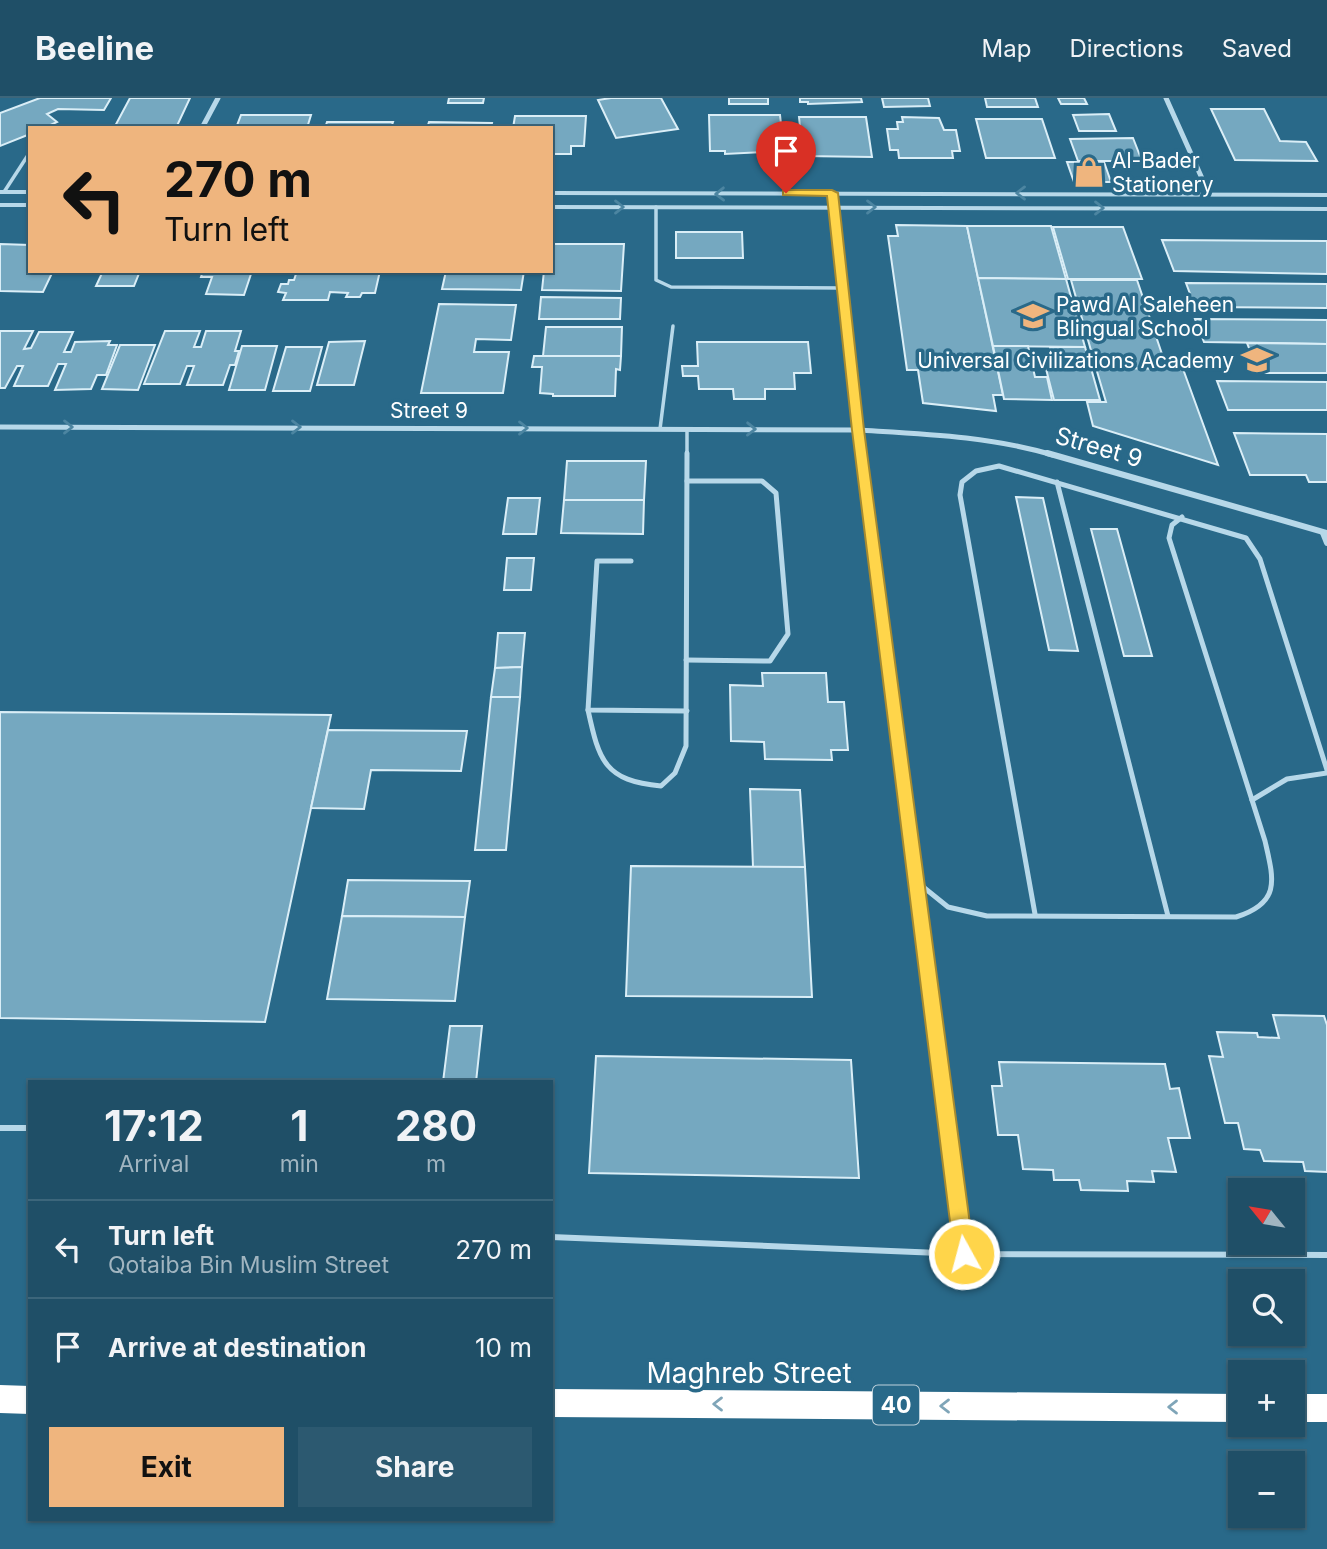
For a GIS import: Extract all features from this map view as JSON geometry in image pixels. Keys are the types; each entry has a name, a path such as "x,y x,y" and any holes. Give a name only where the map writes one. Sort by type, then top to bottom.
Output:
{"highway":[{"path":"0,1399 28,1400"},
{"name":"Maghreb Street","path":"553,1403 1228,1408"},
{"path":"1305,1408 1327,1408"}],"street":[{"path":"203,126 218,98"},
{"path":"1166,98 1209,194"},
{"path":"2,192 28,192"},
{"path":"553,193 1327,195"},
{"path":"832,193 858,430 964,1254"},
{"path":"0,205 28,205"},
{"path":"553,206 1327,209"},
{"name":"Street 9","path":"0,426 858,430 950,435 1012,443 1325,533"},
{"path":"1325,533 1327,543"}],"lane":[{"path":"2,192 28,155"},
{"path":"656,207 656,280 671,287 843,288"},
{"path":"660,429 673,326"},
{"path":"631,561 597,561 588,710 596,747 610,773 635,785 661,786 675,773 686,747 687,429"},
{"path":"1035,914 960,495 962,482 968,475 999,466 1235,533 1254,546 1327,771 1292,775 1269,786 1252,800"},
{"path":"686,660 770,661 788,634 776,494 762,481 687,481"},
{"path":"1057,482 1168,916"},
{"path":"916,881 933,900 949,909 987,916 1035,914 1236,917 1256,913 1266,903 1273,884 1272,867 1169,538 1171,525 1182,517"},
{"path":"588,710 687,711"},
{"path":"0,1128 28,1128"},
{"path":"553,1237 964,1254 1327,1255"}],"building":[{"path":"40,98 111,98 104,110 58,109 47,114 57,122 48,126 28,126 28,135 0,146 0,113"},
{"path":"130,98 190,98 177,126 115,126"},
{"path":"449,98 484,98 483,103 448,103"},
{"path":"661,98 678,129 616,138 598,100"},
{"path":"729,98 768,98 768,104 729,104"},
{"path":"800,98 861,98 862,102 808,104 800,102"},
{"path":"882,98 928,98 930,106 884,107"},
{"path":"985,98 1035,98 1038,107 987,107"},
{"path":"1058,98 1084,98 1087,104 1061,104"},
{"path":"1211,109 1264,109 1280,141 1306,142 1317,161 1235,160"},
{"path":"1109,114 1116,131 1079,131 1073,115"},
{"path":"241,115 311,115 308,126 237,126"},
{"path":"709,115 780,115 784,151 725,154 725,151 710,151"},
{"path":"515,116 586,116 584,146 571,146 571,154 553,154 553,126 513,126"},
{"path":"799,117 866,117 872,157 803,156"},
{"path":"902,117 939,118 944,130 956,130 960,151 952,151 953,158 899,158 898,150 890,150 887,129 898,129 897,122 903,122"},
{"path":"976,119 1042,119 1055,158 986,158"},
{"path":"327,122 393,122 392,126 326,126"},
{"path":"429,122 492,123 491,126 428,126"},
{"path":"1133,138 1142,161 1078,161 1070,139"},
{"name":"Al-Bader Stationery","path":"1067,162 1104,162 1111,182 1074,182"},
{"path":"896,225 967,226 1003,395 993,395 996,411 923,403 918,370 907,370 888,236 898,236"},
{"path":"967,226 1051,226 1066,279 978,278"},
{"path":"1053,227 1123,227 1142,279 1068,279"},
{"path":"676,232 742,232 743,258 676,258"},
{"path":"1162,240 1327,241 1327,274 1174,271"},
{"path":"0,244 28,245 28,273 52,273 43,292 0,291"},
{"path":"553,244 624,244 621,291 542,290 544,273 553,273"},
{"path":"102,273 139,273 134,286 96,286"},
{"path":"202,273 251,273 244,295 206,294 212,277 201,277"},
{"path":"296,273 380,273 375,293 346,297 348,293 330,292 328,300 283,300 286,293 278,292 281,284 294,280"},
{"path":"446,273 524,273 521,290 442,289"},
{"path":"978,278 1066,279 1085,347 993,346"},
{"path":"1071,280 1137,280 1167,369 1096,368"},
{"path":"1186,283 1327,284 1327,308 1195,307"},
{"path":"541,297 621,298 620,319 539,319"},
{"path":"439,304 516,305 511,340 476,339 474,352 509,352 503,393 421,393"},
{"path":"1195,319 1327,320 1327,344 1204,342"},
{"path":"546,327 622,327 621,356 543,356"},
{"path":"0,331 33,331 24,349 31,348 39,332 73,332 64,352 71,352 75,342 110,341 108,345 117,345 106,375 97,375 91,389 55,390 66,364 58,364 48,386 14,386 23,366 17,366 5,388 0,388"},
{"path":"165,331 200,331 194,347 201,347 206,331 241,331 235,351 239,351 235,365 230,365 223,385 187,385 194,366 187,366 180,384 144,384"},
{"path":"365,341 354,385 317,385 329,342"},
{"path":"697,342 808,342 811,373 794,373 795,389 765,389 765,399 734,399 733,389 699,389 698,376 683,376 682,366 698,366"},
{"path":"1247,343 1327,344 1327,373 1259,373"},
{"path":"120,345 155,345 138,390 102,389"},
{"path":"242,346 277,346 265,390 229,390"},
{"path":"993,346 1028,346 1035,377 1047,377 1052,400 1004,399"},
{"path":"286,347 322,347 310,391 273,391"},
{"path":"1050,347 1085,347 1100,400 1054,400 1045,365 1054,365"},
{"path":"534,356 621,356 620,370 616,369 615,396 553,396 540,393 542,367 532,367"},
{"path":"1096,368 1183,369 1218,465 1093,426 1087,402 1106,402"},
{"path":"1217,381 1327,382 1327,410 1228,410"},
{"path":"1234,433 1327,434 1327,482 1309,482 1306,475 1250,475"},
{"path":"567,461 646,461 644,500 564,500"},
{"path":"1016,497 1043,498 1078,651 1049,650"},
{"path":"508,498 540,498 536,534 503,534"},
{"path":"564,500 644,500 643,534 561,533"},
{"path":"1091,529 1117,529 1152,656 1124,656"},
{"path":"507,558 534,558 531,590 504,590"},
{"path":"498,633 525,633 522,667 495,668"},
{"path":"522,667 520,697 491,697 495,668"},
{"path":"762,673 826,673 828,702 844,702 848,750 831,750 832,760 765,759 764,742 731,741 730,685 763,686"},
{"path":"491,697 520,697 506,850 475,850"},
{"path":"0,712 331,715 265,1022 0,1018"},
{"path":"328,730 467,731 461,771 371,770 364,809 311,808"},
{"path":"750,789 800,790 805,867 753,867"},
{"path":"631,866 805,867 812,997 626,996"},
{"path":"348,880 470,881 465,917 342,916"},
{"path":"342,916 465,917 455,1001 327,999"},
{"path":"1273,1015 1324,1016 1327,1025 1327,1172 1305,1171 1303,1162 1264,1161 1260,1150 1244,1149 1238,1123 1225,1123 1209,1056 1223,1057 1217,1032 1257,1033 1258,1037 1279,1038"},
{"path":"450,1026 482,1026 476,1080 443,1080"},
{"path":"596,1056 851,1060 859,1178 589,1173"},
{"path":"999,1062 1165,1064 1170,1089 1179,1088 1190,1138 1168,1138 1176,1172 1152,1171 1154,1182 1127,1181 1128,1191 1081,1190 1079,1180 1054,1180 1053,1170 1023,1169 1018,1135 998,1135 992,1086 1002,1086"}],"place":[{"name":"Al-Bader Stationery","path":"1089,172"},
{"name":"Pawd Al Saleheen Blingual School","path":"1033,316"},
{"name":"Universal Civilizations Academy","path":"1257,360"}],"route":[{"path":"786,193 832,193 858,430 964,1254"}]}
